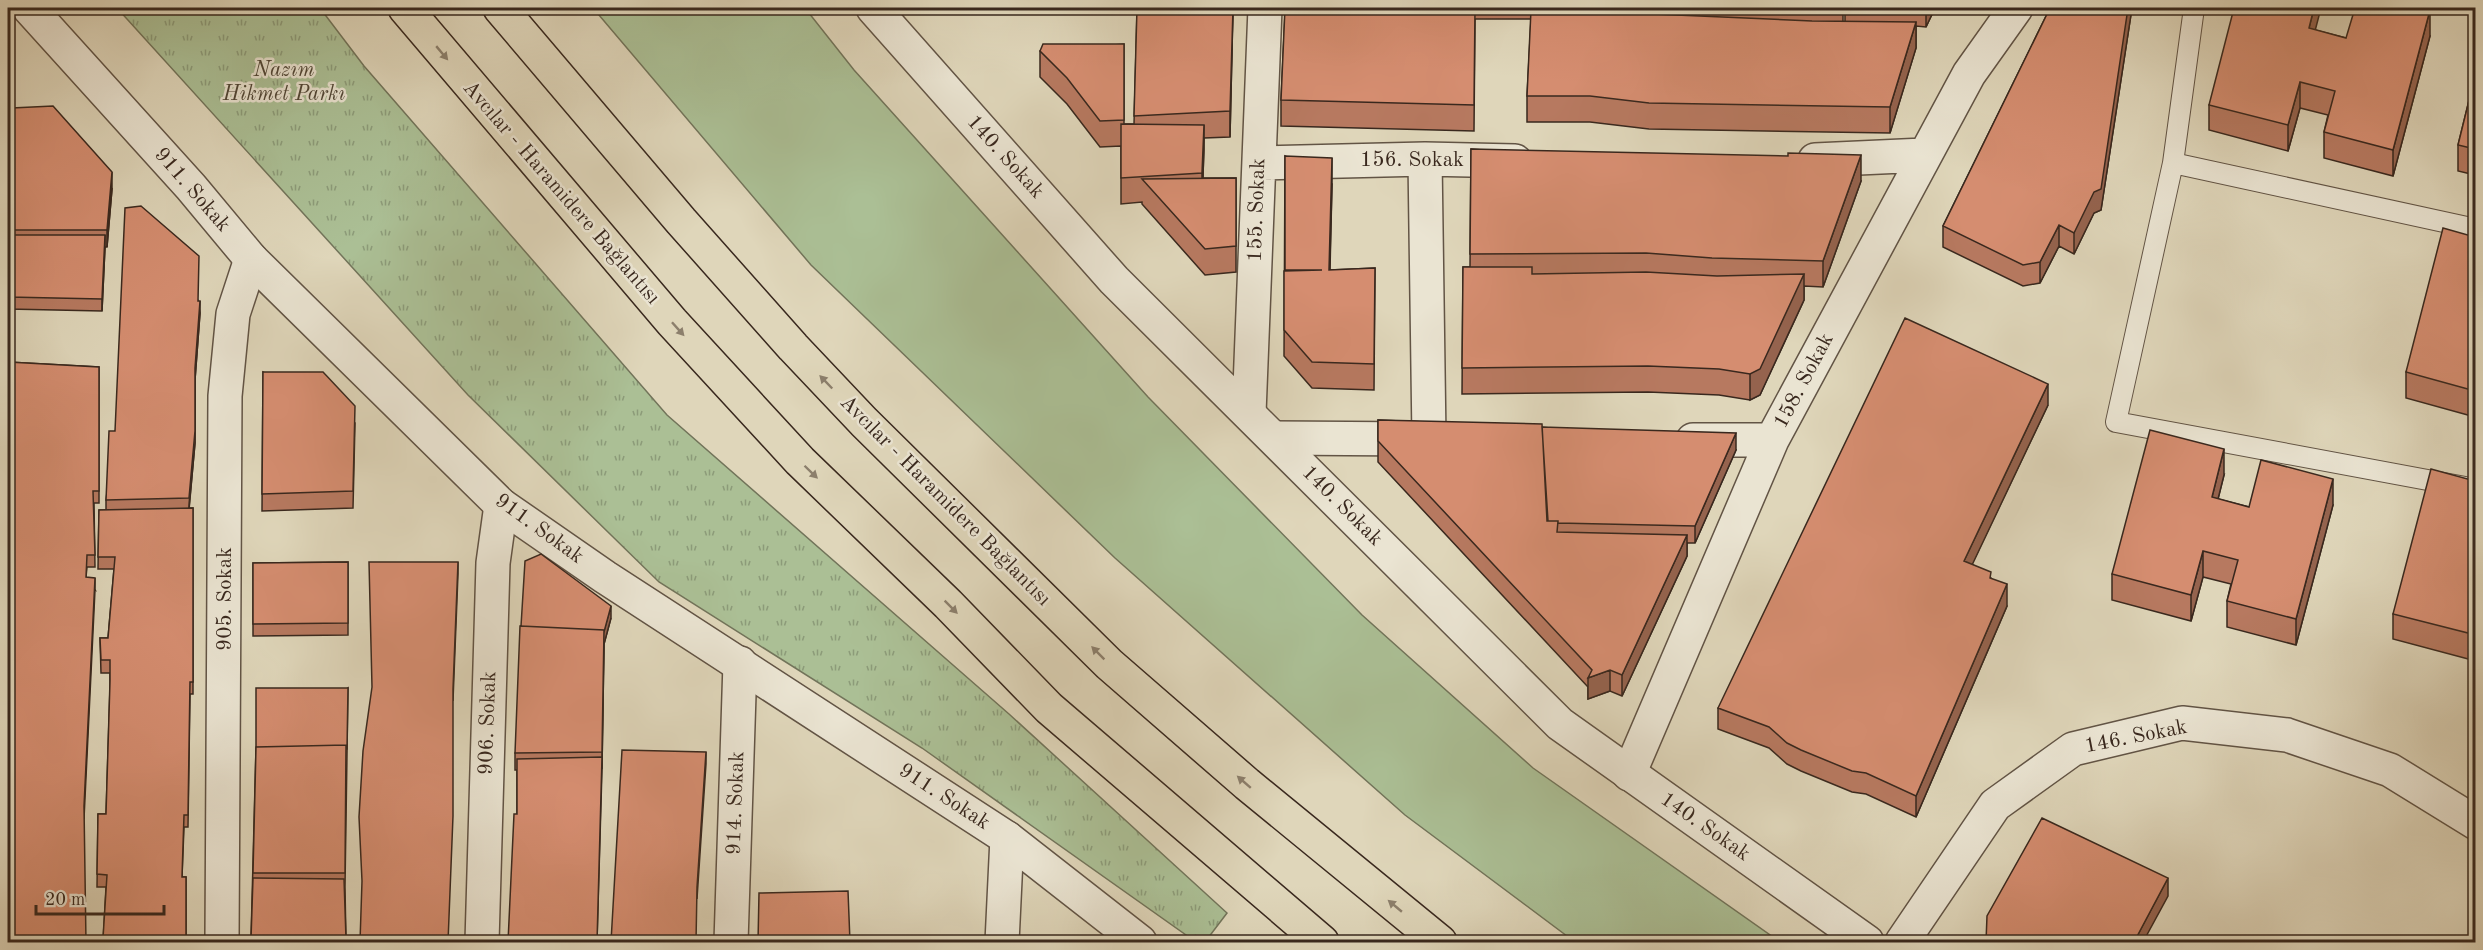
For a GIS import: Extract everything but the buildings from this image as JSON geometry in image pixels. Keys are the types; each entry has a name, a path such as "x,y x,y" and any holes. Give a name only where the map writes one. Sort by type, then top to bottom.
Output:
{"highway":[{"name":"Avcılar - Haramidere Bağlantısı","path":"405,8 672,322 800,461 948,604 1049,708 1322,942"},
{"name":"Avcılar - Haramidere Bağlantısı","path":"500,8 696,238 793,347 881,439 1109,664 1256,792 1440,942"}],"street":[{"name":"911. Sokak","path":"29,8 191,187 251,259 501,505 604,577 1007,838 1140,942"},
{"name":"140. Sokak","path":"873,8 1114,280 1560,724 1867,942"},
{"name":"155. Sokak","path":"1249,413 1265,8"},
{"name":"158. Sokak","path":"1629,774 1772,440 1969,74 2016,8"},
{"path":"1788,160 1924,155"},
{"name":"156. Sokak","path":"1259,163 1425,159 1549,162"},
{"path":"1425,159 1429,439"},
{"name":"905. Sokak","path":"222,942 225,396 233,314 251,259"},
{"path":"1274,438 1464,440"},
{"path":"1666,440 1772,440"},
{"name":"906. Sokak","path":"482,942 493,563 501,505"},
{"name":"914. Sokak","path":"731,942 740,663"},
{"name":"146. Sokak","path":"1902,942 1995,806 2073,749 2182,723 2288,735 2391,770 2475,823"},
{"path":"1002,942 1007,838"}],"lane":[{"path":"2194,8 2173,163 2116,422 2475,489"},
{"path":"2173,163 2475,229"}],"green space":[{"name":"Nazım Hikmet Parkı","path":"117,8 320,8 364,66 667,415 1009,714 1227,913 1205,942 1196,942 922,748 659,582 468,395"},
{"path":"593,8 805,8 854,70 1148,397 1362,615 1533,768 1780,942 1575,942 1405,815 1115,558 811,265"}]}
